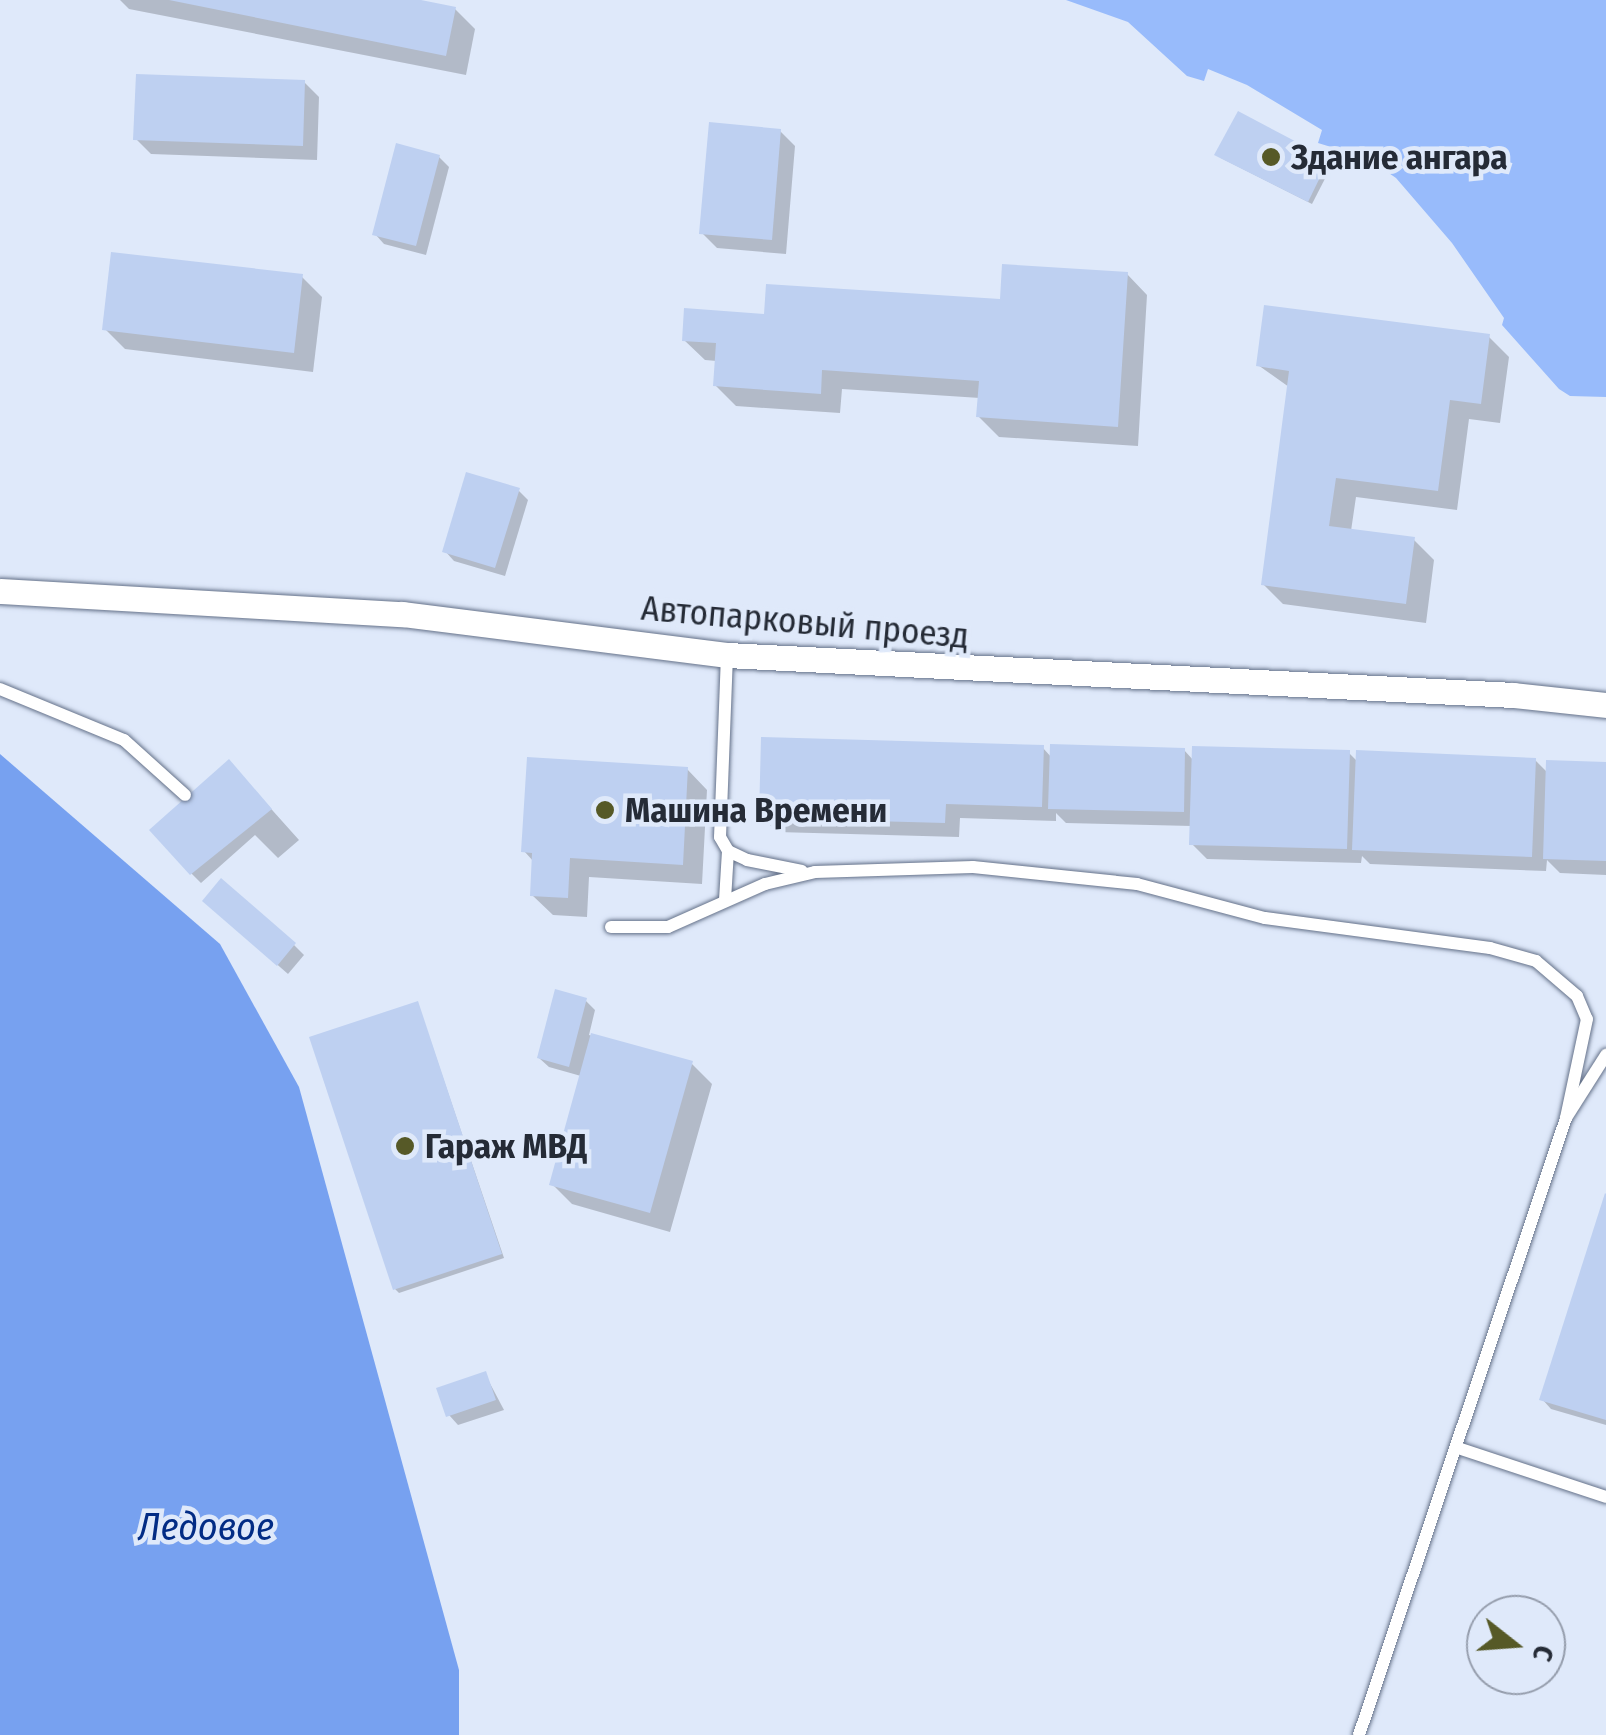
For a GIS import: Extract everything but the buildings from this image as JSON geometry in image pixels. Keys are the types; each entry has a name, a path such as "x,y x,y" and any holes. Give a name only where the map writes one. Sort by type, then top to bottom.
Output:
{"street":[{"name":"Автопарковый проезд","path":"0,591 402,614 727,656 1513,695 1606,706"}],"lane":[{"path":"725,900 728,851 718,804 727,656"},
{"path":"0,689 124,740 185,795"},
{"path":"728,851 766,867 815,872 934,866 1088,876 1264,918 1490,948 1536,961 1576,996 1586,1019 1566,1118 1360,1735"},
{"path":"611,928 668,928 725,900 815,872"},
{"path":"1566,1118 1606,1055"},
{"path":"1458,1448 1606,1498"}],"shaded area":[{"path":"1066,0 1606,0 1606,397 1570,396 1559,389 1502,325 1504,318 1452,243 1396,178 1367,158 1318,143 1322,130 1247,85 1208,69 1204,81 1187,76 1128,22"}],"water":[{"name":"Ледовое","path":"0,754 220,944 299,1087 459,1670 459,1735 0,1735"}],"place":[{"name":"Здание ангара","path":"1271,157"},
{"name":"Машина Времени","path":"605,810"},
{"name":"Гараж МВД","path":"405,1146"}]}
